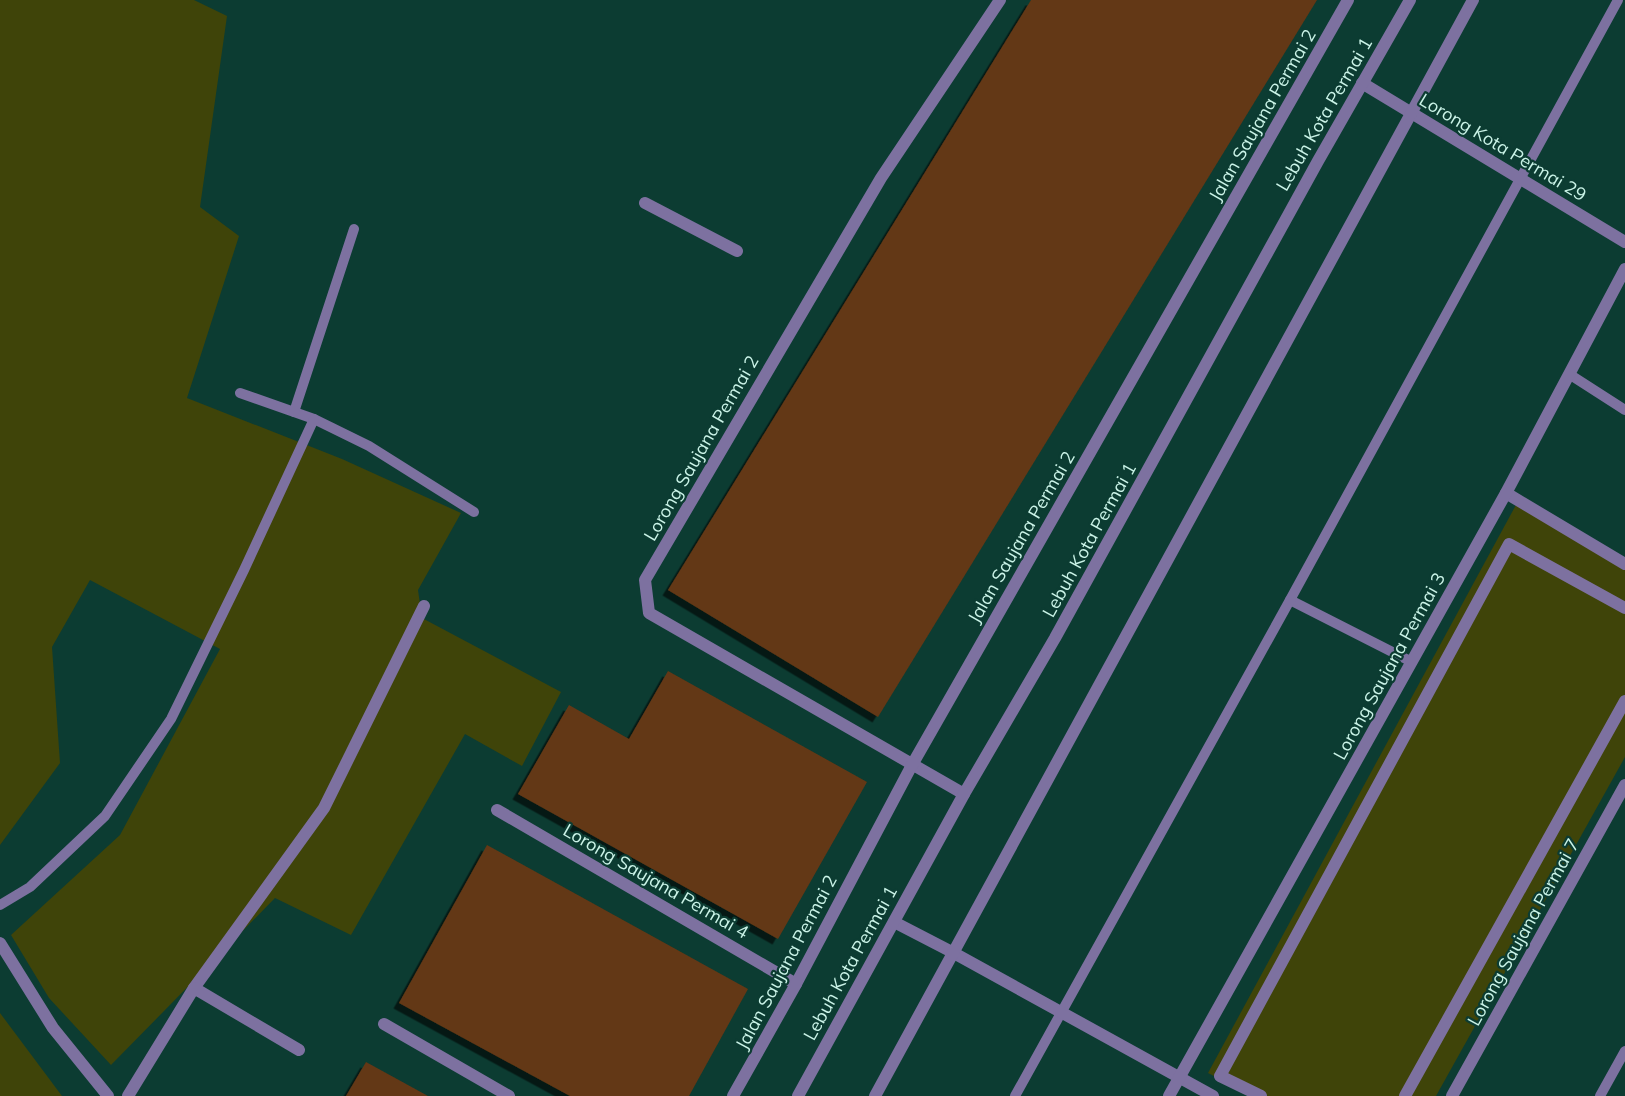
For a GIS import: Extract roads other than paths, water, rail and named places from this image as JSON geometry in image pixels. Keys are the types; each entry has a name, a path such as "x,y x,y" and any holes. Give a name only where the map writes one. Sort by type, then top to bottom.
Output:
{"street":[{"name":"Lorong Saujana Permai 2","path":"964,794 649,613 645,580 881,178 1000,0"},
{"name":"Jalan Saujana Permai 2","path":"733,1096 796,984 912,765 1348,0"},
{"name":"Lebuh Kota Permai 1","path":"798,1096 964,794 1055,638 1410,0"},
{"path":"875,1096 1473,0"},
{"name":"Lorong Kota Permai 29","path":"1362,83 1625,242"},
{"path":"645,203 737,251"},
{"name":"Lorong Saujana Permai 3","path":"1169,1096 1506,493 1625,269"},
{"path":"1506,493 1625,564"},
{"path":"1261,1096 1220,1076 1509,544 1625,608"},
{"path":"128,1096 194,988 324,808 424,606"},
{"path":"1405,1096 1625,701"},
{"name":"Lorong Saujana Permai 7","path":"1452,1096 1625,785"},
{"name":"Lorong Saujana Permai 4","path":"497,810 796,984"},
{"path":"894,922 1213,1096"},
{"path":"0,943 53,1028 108,1096"},
{"path":"194,988 299,1050"},
{"path":"384,1024 509,1096"}],"lane":[{"path":"1015,1096 1290,600 1618,0"},
{"path":"294,412 354,229"},
{"path":"1569,374 1625,410"},
{"path":"240,393 314,419 369,446 474,512"},
{"path":"0,905 30,887 105,816 171,719 314,419"},
{"path":"1290,600 1412,662"},
{"path":"1600,1096 1625,1051"}]}
